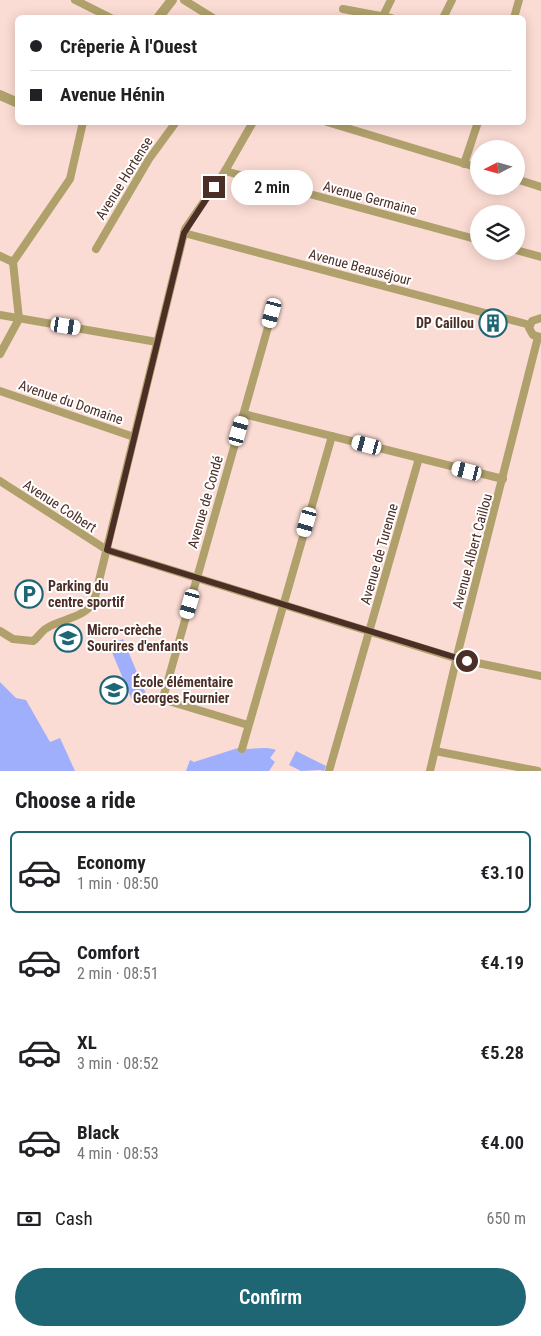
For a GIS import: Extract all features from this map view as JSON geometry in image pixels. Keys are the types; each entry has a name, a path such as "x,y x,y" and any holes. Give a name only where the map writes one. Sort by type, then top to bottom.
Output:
{"street":[{"path":"75,0 105,15"},
{"path":"160,15 172,0"},
{"path":"184,0 207,15"},
{"path":"383,15 391,0"},
{"path":"444,15 452,0"},
{"path":"515,15 519,0"},
{"path":"343,9 372,15"},
{"path":"0,96 15,102"},
{"path":"0,354 19,319 13,262 70,179 82,125"},
{"name":"Avenue Hortense","path":"96,249 143,168 174,125"},
{"path":"0,630 13,639 33,641 47,628 73,618 92,606 184,233 226,171 251,125"},
{"path":"337,125 470,166"},
{"path":"464,164 477,125"},
{"name":"Avenue Germaine","path":"226,171 470,238"},
{"path":"525,182 541,187"},
{"name":"Avenue Beauséjour","path":"184,233 530,325"},
{"path":"525,253 541,257"},
{"path":"0,256 13,262"},
{"name":"Avenue de Condé","path":"248,726 163,698 272,313"},
{"path":"0,315 157,342"},
{"path":"540,337 531,333 530,325 534,319 541,318"},
{"name":"Avenue Albert Caillou","path":"430,771 540,337"},
{"name":"Avenue du Domaine","path":"0,391 134,437"},
{"path":"244,414 503,479"},
{"path":"242,749 332,436"},
{"name":"Avenue de Turenne","path":"329,771 419,458"},
{"name":"Avenue Colbert","path":"0,481 107,550 458,660 541,676"},
{"path":"435,751 538,771"}],"shaded area":[{"path":"123,639 148,699 134,705 109,645"},
{"path":"0,682 16,698 26,700 50,742 60,738 75,771 0,771"},
{"path":"238,748 267,748 276,750 270,758 275,762 269,771 186,771 190,760 194,762"},
{"path":"296,751 326,766 324,771 301,771 289,765"}],"place":[{"name":"DP Caillou","path":"493,323"},
{"name":"Parking du centre sportif","path":"29,594"},
{"name":"Micro-crèche Sourires d'enfants","path":"68,638"},
{"name":"École élémentaire Georges Fournier","path":"114,690"}],"route":[{"path":"214,187 184,233 107,550 458,660 467,661"}]}
